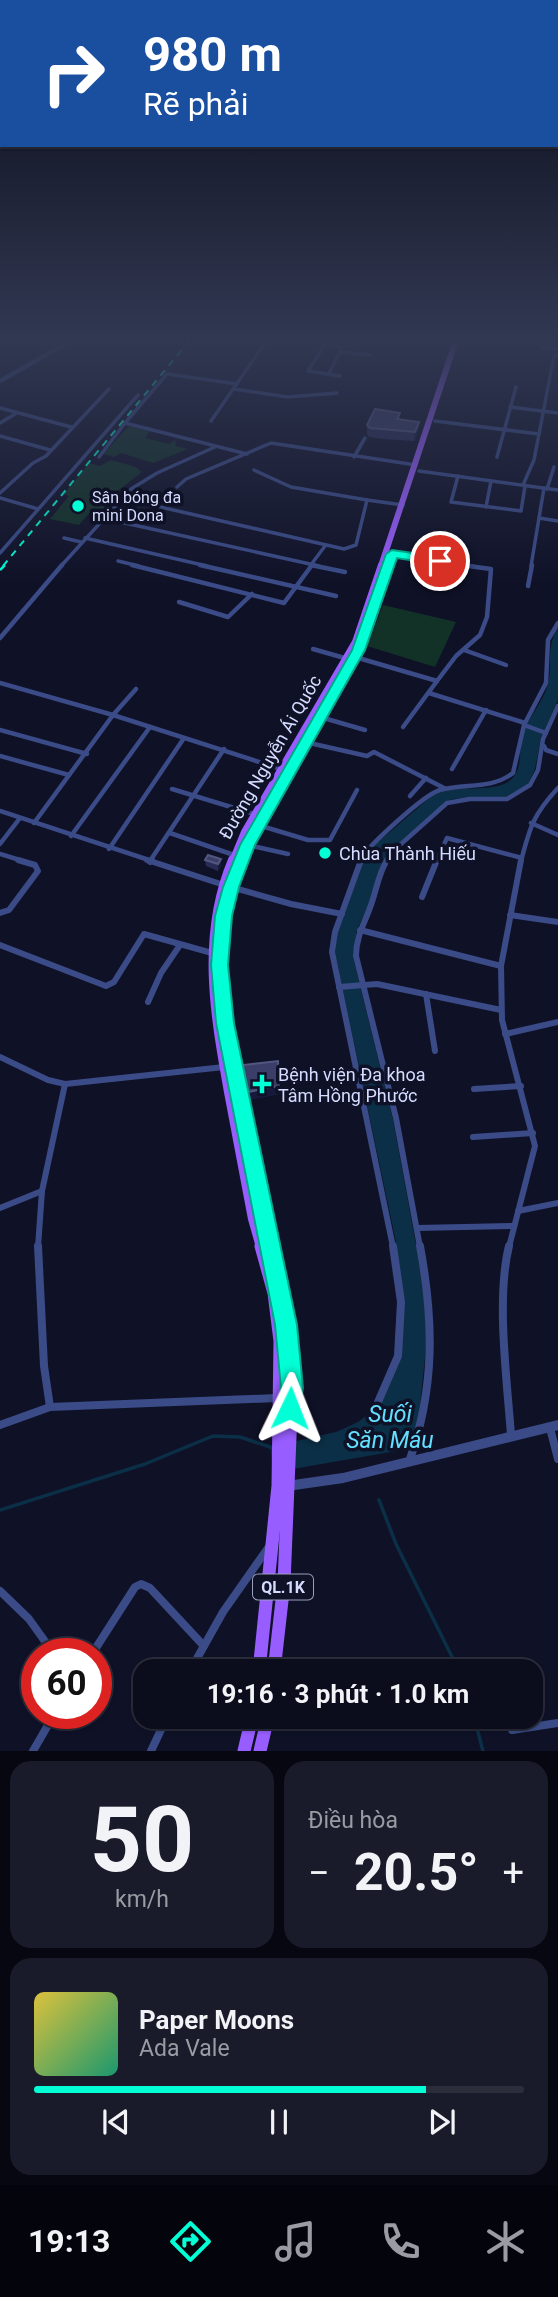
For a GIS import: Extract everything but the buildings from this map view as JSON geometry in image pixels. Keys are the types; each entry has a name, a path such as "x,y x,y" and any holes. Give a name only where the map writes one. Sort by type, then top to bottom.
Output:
{"main road":[{"name":"Đường Nguyễn Ái Quốc","path":"274,1539 283,1481 280,1341 276,1306 253,1193 224,1067 213,994 216,919 234,855 254,814 351,658 402,515 431,422"},
{"name":"Đường Nguyễn Ái Quốc","path":"227,886 370,621 392,554 403,505 435,422"},
{"name":"Đường Nguyễn Ái Quốc","path":"216,954 253,1193 279,1285 290,1356 292,1388 283,1428"},
{"name":"Đường Nguyễn Ái Quốc","path":"275,1659 284,1583 287,1502 283,1481"},
{"name":"QL.1K","path":"260,1659 274,1539"},
{"path":"244,1751 249,1729"},
{"path":"260,1751 265,1729"}],"street":[{"path":"50,422 71,427"},
{"path":"38,509 0,496 76,422"},
{"path":"0,553 115,422"},
{"path":"441,422 539,434"},
{"path":"497,457 507,422"},
{"path":"458,477 451,502 520,513 524,485 533,462 542,422"},
{"path":"99,457 125,423 247,454"},
{"path":"0,436 50,450"},
{"path":"354,457 365,438"},
{"path":"177,487 186,480 274,443 418,465 458,477 558,490"},
{"path":"0,638 121,498 157,473 215,447"},
{"path":"528,586 545,488 554,467"},
{"path":"254,470 291,487 403,505"},
{"path":"486,507 491,481"},
{"path":"121,498 344,550 356,545 367,500"},
{"path":"102,518 345,572"},
{"path":"539,518 558,521"},
{"path":"64,538 336,596"},
{"path":"118,561 284,603 325,546"},
{"path":"392,554 492,570 483,630 475,642 453,659 404,727"},
{"path":"179,602 228,617 252,594"},
{"path":"378,1402 398,1356 401,1301 393,1247 332,953 335,932 362,857 369,847 433,792 444,788 499,784 507,780 517,764 524,724 546,683 548,639 558,623"},
{"path":"313,649 437,681"},
{"path":"464,650 506,665"},
{"path":"0,683 113,715 281,769"},
{"path":"34,823 113,715 136,689"},
{"path":"429,693 546,732"},
{"path":"409,1462 422,1425 432,1331 417,1228 396,1118 356,956 356,944 372,903 380,871 391,853 447,803 497,801 518,794 530,785 538,770 546,732 558,706"},
{"path":"452,769 486,710"},
{"path":"320,717 365,730"},
{"path":"71,836 150,727"},
{"path":"0,730 87,754"},
{"path":"546,732 544,749 558,754"},
{"path":"109,849 184,738"},
{"path":"304,742 367,756 374,751 444,788"},
{"path":"150,862 224,749"},
{"path":"0,757 69,775"},
{"path":"410,796 426,778"},
{"path":"512,1435 505,1360 504,1266 535,1153 533,1133 505,1034 501,1010 501,965 531,824 539,808 558,788"},
{"path":"172,789 254,814"},
{"path":"258,825 308,840 330,840 357,790"},
{"path":"0,811 227,886 291,904 342,914"},
{"path":"0,844 20,818"},
{"path":"531,824 558,835"},
{"path":"170,833 234,855"},
{"path":"422,897 447,838 522,858"},
{"path":"248,845 288,854"},
{"path":"0,854 38,868 9,910 0,913"},
{"path":"510,915 558,922"},
{"path":"360,930 501,965"},
{"path":"0,945 106,986 114,982 144,934 216,954"},
{"path":"148,1002 161,973 180,945"},
{"path":"339,987 365,984 501,1010"},
{"path":"426,994 435,1051"},
{"path":"505,1034 558,1022"},
{"path":"0,1057 48,1080 65,1084 224,1067"},
{"path":"50,1407 44,1366 39,1256 42,1191 65,1084"},
{"path":"474,1089 521,1086"},
{"path":"473,1137 533,1133"},
{"path":"0,1208 42,1191"},
{"path":"518,1211 558,1203"},
{"path":"417,1228 514,1226"},
{"path":"0,1425 50,1407 280,1398"},
{"path":"283,1481 344,1478 554,1426 558,1459"},
{"path":"196,1659 229,1602 274,1539"},
{"path":"102,1638 135,1587 141,1584 149,1588 203,1645"},
{"path":"0,1591 29,1619 43,1638"},
{"path":"512,1730 558,1723"},
{"path":"33,1751 46,1729"},
{"path":"151,1751 161,1729"}],"green space":[{"path":"129,426 150,431 145,438 169,444 179,437 174,442 177,443 175,446 188,449 153,463 121,453 114,457 103,454"},
{"path":"111,460 136,467 142,472 111,496 116,498 102,514 91,511 79,525 50,519 69,496 64,494 89,463 100,466"},
{"path":"383,605 456,622 435,667 367,646"}],"water":[{"name":"Suối Săn Máu","path":"558,627 558,700 541,738 535,769 528,784 506,797 453,799 446,802 383,860 370,902 357,930 353,957 393,1120 421,1272 428,1330 418,1423 408,1449 293,1469 273,1469 270,1447 336,1432 358,1422 380,1405 401,1357 397,1247 335,953 337,933 364,858 371,848 434,794 452,789 492,787 513,778 518,767 524,730 548,684 550,649"}],"waterway":[{"path":"0,1510 145,1464 213,1436 240,1437 273,1448"},
{"name":"Suối Săn Máu","path":"379,1500 396,1544 453,1659"},
{"name":"Suối Săn Máu","path":"477,1729 483,1751"}],"railway":[{"path":"3,566 122,422"},
{"path":"0,570 5,565"}],"place":[{"name":"Sân bóng đa mini Dona","path":"78,506"},
{"name":"Chùa Thành Hiếu","path":"325,853"},
{"name":"Bệnh viện Đa khoa Tâm Hồng Phước","path":"262,1084"}],"route":[{"path":"290,1408 292,1388 286,1325 225,1023 219,965 223,916 236,872 258,825 358,650 392,554 440,561"}]}
